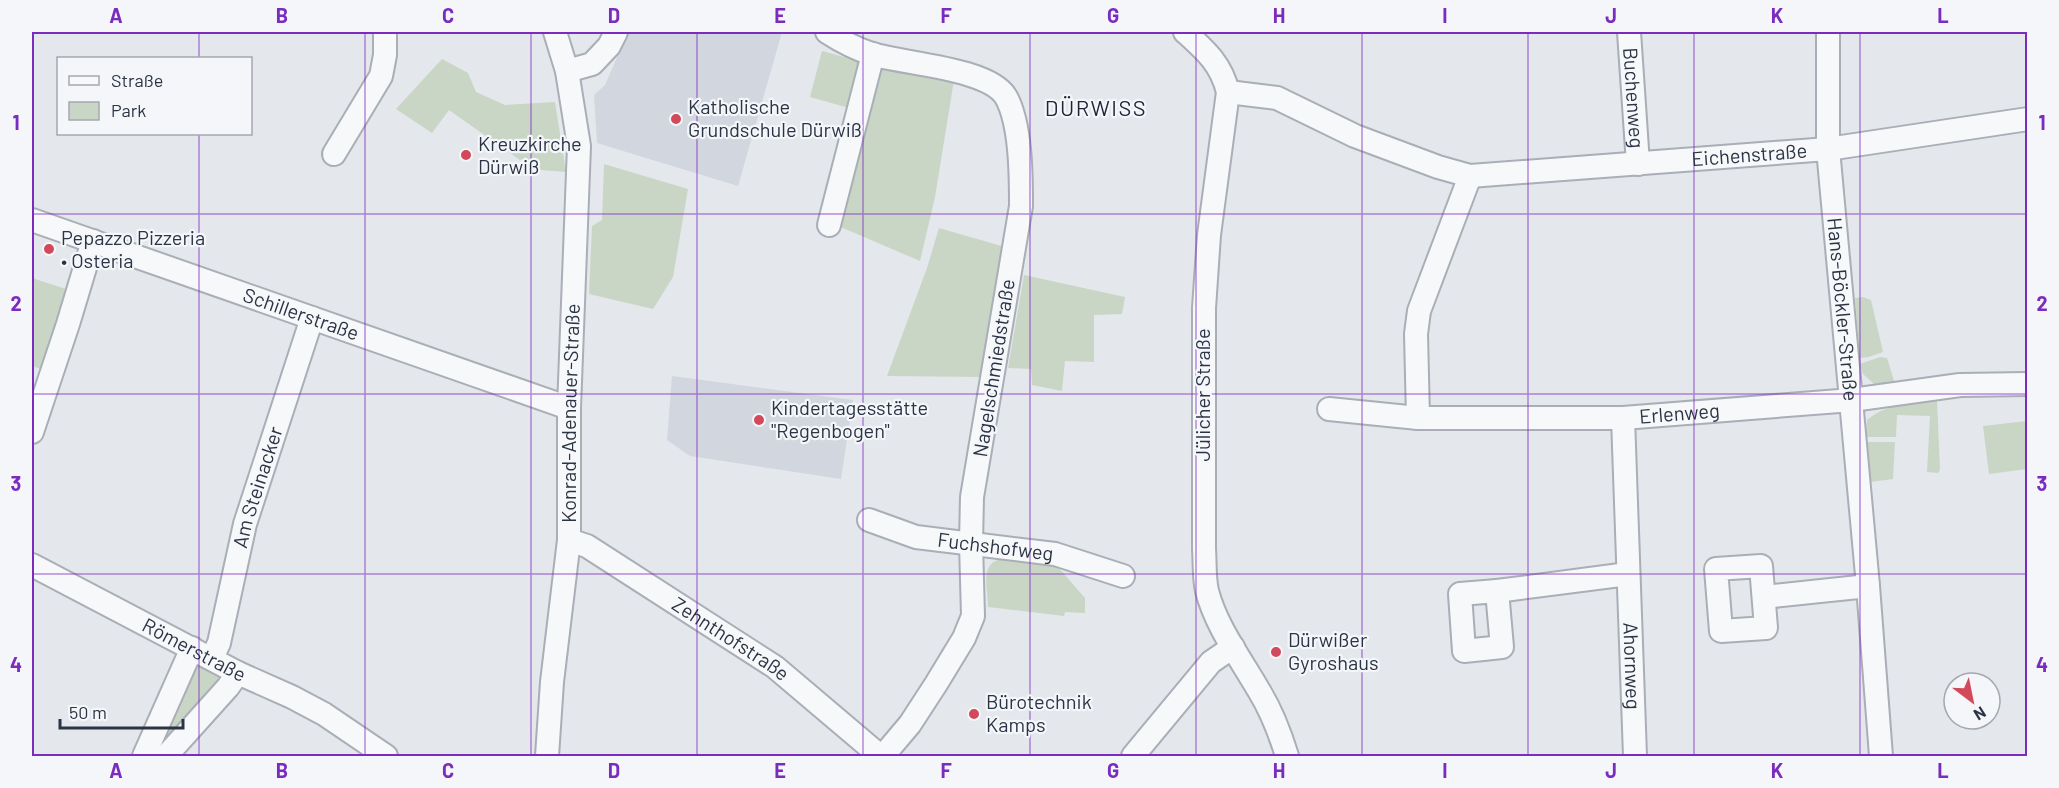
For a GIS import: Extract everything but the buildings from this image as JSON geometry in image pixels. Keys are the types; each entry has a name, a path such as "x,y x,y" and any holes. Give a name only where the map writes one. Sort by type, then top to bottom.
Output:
{"street":[{"path":"334,154 381,76 385,55 385,32"},
{"name":"Konrad-Adenauer-Straße","path":"547,756 552,682 569,540 570,408 579,146 567,71 555,32"},
{"path":"567,71 592,64 609,46 616,32"},
{"name":"Nagelschmiedstraße","path":"827,32 873,54 959,72 982,79 1001,91 1013,115 1021,166 1021,206 972,497 970,543 973,616 964,638 936,684 910,724 882,756"},
{"name":"Jülicher Straße","path":"1185,32 1215,62 1224,75 1228,92 1209,235 1204,308 1204,549 1207,592 1233,647 1260,690 1274,718 1287,756"},
{"name":"Buchenweg","path":"1629,32 1638,164"},
{"name":"Hans-Böckler-Straße","path":"1828,32 1828,149 1852,400 1881,756"},
{"path":"829,225 873,54"},
{"name":"Eichenstraße","path":"1228,92 1277,98 1355,136 1438,167 1470,176 1828,149 2028,119"},
{"path":"1418,418 1416,334 1419,311 1470,176"},
{"name":"Schillerstraße","path":"32,220 570,408"},
{"path":"32,432 93,241"},
{"name":"Am Steinacker","path":"144,756 202,653 219,643 245,524 312,318"},
{"name":"Erlenweg","path":"1329,409 1418,418 1623,418 1852,400 1960,385 2028,384"},
{"name":"Ahornweg","path":"1623,418 1635,756"},
{"name":"Fuchshofweg","path":"869,520 916,537 1055,554 1123,576"},
{"name":"Zehnthofstraße","path":"569,540 587,546 775,667 882,756"},
{"name":"Römerstraße","path":"32,565 238,673 324,714 386,756"},
{"path":"1497,591 1628,574"},
{"path":"1764,597 1868,586"},
{"path":"1132,756 1211,662 1233,647"},
{"path":"166,756 238,673"}],"shaded area":[{"name":"Katholische Grundschule Dürwiß","path":"628,32 782,32 738,186 597,143 594,95 605,85"},
{"name":"Kindertagesstätte \"Regenbogen\"","path":"672,376 853,400 841,479 690,456 667,440"}],"green space":[{"path":"822,51 862,62 849,108 810,97"},
{"path":"442,59 468,73 476,92 505,105 555,102 566,172 541,170 520,160 449,110 432,133 396,109"},
{"path":"882,62 954,80 935,197 920,261 836,225"},
{"path":"604,164 688,189 673,277 653,309 589,294 592,226 602,220"},
{"path":"939,228 1005,247 981,377 887,376 927,268"},
{"path":"1024,275 1125,297 1122,314 1094,315 1094,362 1065,361 1062,391 1032,385 1031,369 1008,368"},
{"path":"32,278 66,289 41,369 32,366"},
{"path":"1863,297 1871,300 1883,352 1860,358 1855,298"},
{"path":"1880,357 1887,358 1895,384 1874,384 1863,374 1860,364"},
{"path":"1937,401 1940,470 1938,473 1927,472 1930,416 1897,415 1896,437 1866,437 1867,420 1875,414 1900,405"},
{"path":"2027,421 2027,469 1989,474 1983,426"},
{"path":"1867,442 1895,442 1893,479 1870,482"},
{"path":"1006,558 1058,567 1085,598 1085,613 1065,612 1064,616 988,607 986,576 988,569 997,560"},
{"path":"202,664 218,672 220,682 212,698 149,756 195,668"}],"place":[{"name":"Katholische Grundschule Dürwiß","path":"676,119"},
{"name":"Kreuzkirche Dürwiß","path":"466,155"},
{"name":"Pepazzo Pizzeria • Osteria","path":"49,249"},
{"name":"Kindertagesstätte \"Regenbogen\"","path":"759,420"},
{"name":"Dürwißer Gyroshaus","path":"1276,652"},
{"name":"Bürotechnik Kamps","path":"974,714"}],"district":[{"name":"DÜRWISS","path":"1096,108"}]}
